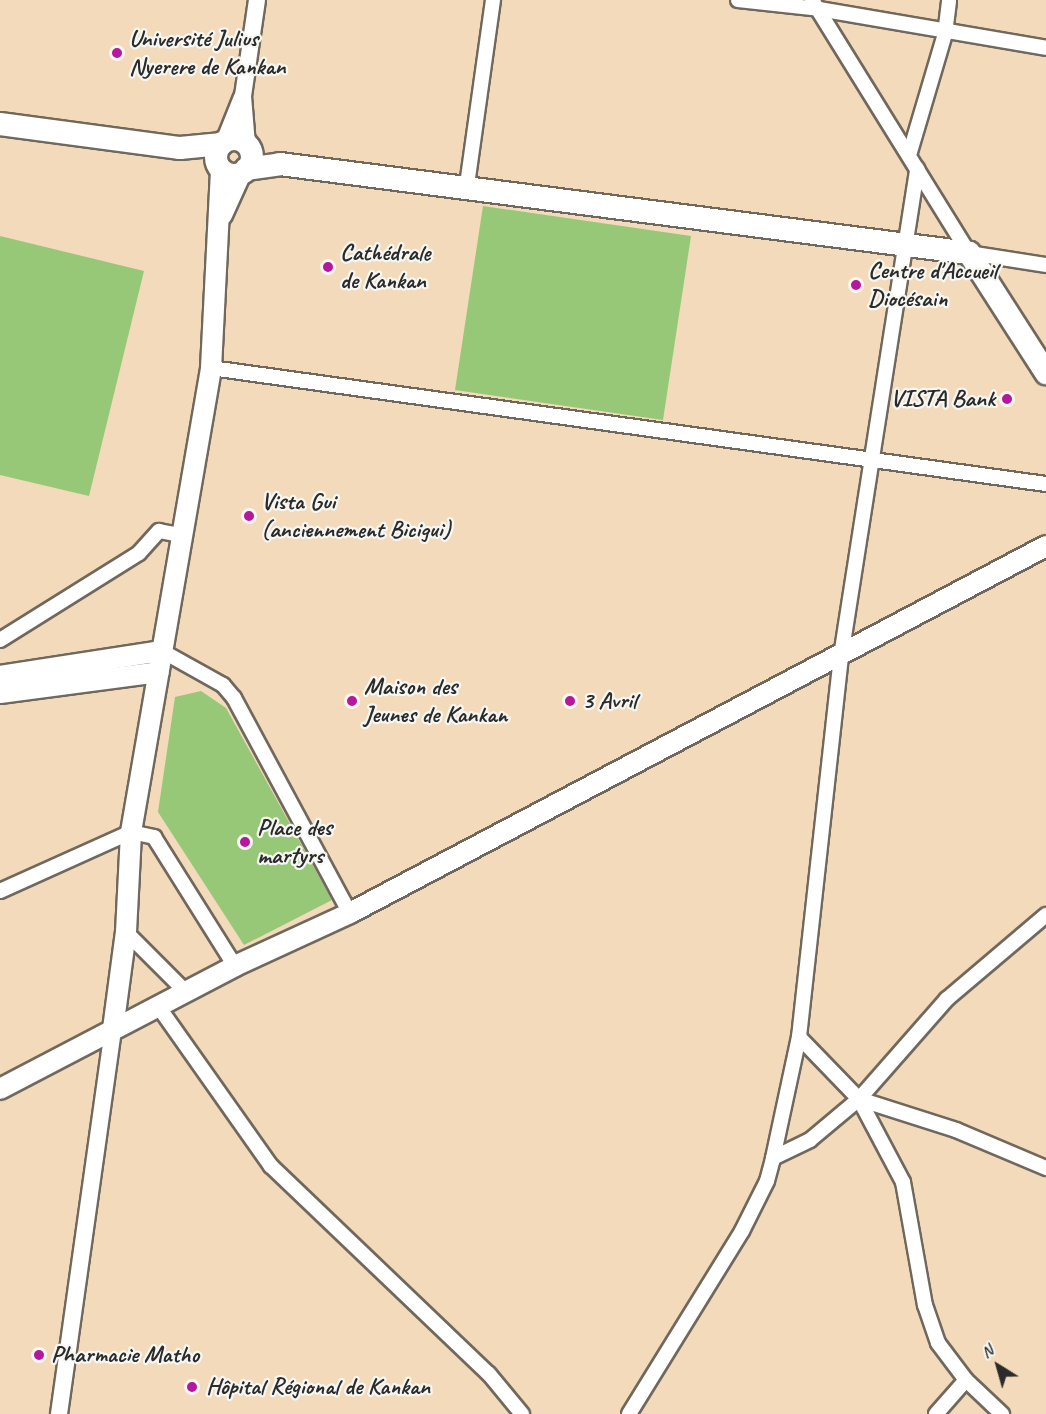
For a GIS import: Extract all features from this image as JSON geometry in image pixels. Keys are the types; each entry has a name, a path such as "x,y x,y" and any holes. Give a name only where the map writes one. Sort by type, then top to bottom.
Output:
{"highway":[{"path":"0,124 280,164 467,185 969,253 1046,373"}],"main road":[{"path":"113,1029 126,932 131,832 162,651 185,536 211,368 221,217 233,157"},
{"path":"0,1089 235,966 350,913 1046,546"},
{"path":"0,675 162,651"},
{"path":"0,693 159,672"}],"street":[{"path":"233,157 257,0"},
{"path":"467,185 493,0"},
{"path":"738,0 815,4 945,34 1046,48"},
{"path":"910,152 945,34 949,0"},
{"path":"815,4 910,152 917,169 969,253 1046,265"},
{"path":"628,1414 742,1231 767,1181 773,1158 799,1037 841,656 917,169"},
{"path":"211,368 870,462 1046,484"},
{"path":"0,640 139,553 159,531 185,536"},
{"path":"162,651 186,662 223,685 234,698 350,913"},
{"path":"159,672 186,662"},
{"path":"0,891 131,832 154,837 235,966"},
{"path":"773,1158 810,1140 859,1099 947,999 1046,915"},
{"path":"126,932 186,992"},
{"path":"158,1006 271,1166 489,1374 522,1414"},
{"path":"59,1414 113,1029"},
{"path":"799,1037 859,1099 903,1182 925,1305 938,1343 966,1380 1002,1414"},
{"path":"859,1099 956,1130 1046,1168"},
{"path":"936,1414 966,1380"}],"green space":[{"path":"483,206 691,236 663,420 455,390"},
{"path":"0,236 144,271 89,496 0,475"},
{"path":"201,691 226,708 332,900 244,945 158,812 175,697"}],"place":[{"name":"Université Julius Nyerere de Kankan","path":"117,53"},
{"name":"Cathédrale de Kankan","path":"328,267"},
{"name":"Centre d'Accueil Diocésain","path":"856,285"},
{"name":"VISTA Bank","path":"1007,399"},
{"name":"Vista Gui (anciennement Bicigui)","path":"249,516"},
{"name":"Maison des Jeunes de Kankan","path":"352,701"},
{"name":"3 Avril","path":"570,701"},
{"name":"Place des martyrs","path":"245,842"},
{"name":"Pharmacie Matho","path":"39,1355"},
{"name":"Hôpital Régional de Kankan","path":"192,1387"}]}
